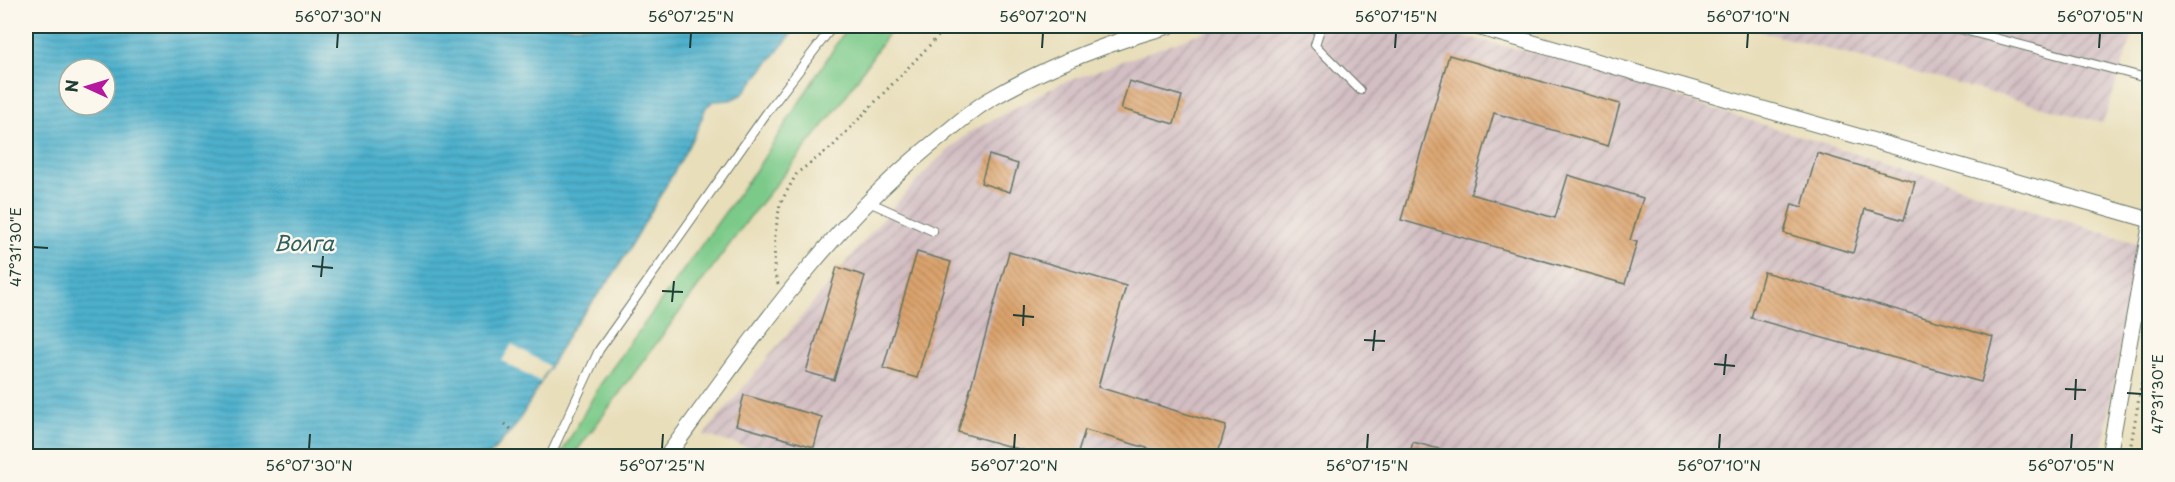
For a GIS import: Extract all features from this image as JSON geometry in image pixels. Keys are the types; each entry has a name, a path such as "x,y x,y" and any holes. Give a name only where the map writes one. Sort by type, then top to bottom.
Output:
{"street":[{"path":"667,456 783,300 867,201 920,153 987,101 1037,75 1123,39 1169,26"},
{"path":"1474,26 2150,220"},
{"path":"2109,456 2143,298 2150,227"}],"lane":[{"path":"550,456 599,350 768,111 833,26"},
{"path":"1321,26 1316,45 1360,90"},
{"path":"1949,26 2150,79"},
{"path":"867,201 933,231"}],"path":[{"path":"783,300 774,271 775,234 780,204 797,173 832,147 948,26"},
{"path":"2150,128 2147,140 2150,141"},
{"path":"2129,456 2150,334"},
{"path":"506,424 512,430"}],"shaded area":[{"path":"1422,26 1551,57 2139,244 2101,456 777,456 704,435 888,212 936,161 970,132 1060,84 1218,27"},
{"path":"1740,26 2134,26 2135,27 2103,123"}],"green space":[{"path":"848,26 893,26 839,106 752,214 573,456 560,456 600,385 758,167"}],"water":[{"name":"Волга","path":"26,26 798,26 742,95 730,100 714,101 706,107 682,158 627,253 571,330 517,424 489,456 26,456"}],"pier":[{"path":"512,344 549,366 540,382 502,361"}],"building":[{"path":"1449,55 1620,104 1608,146 1494,113 1471,194 1555,218 1568,175 1643,198 1630,240 1637,242 1625,284 1401,220"},
{"path":"1129,81 1182,96 1174,124 1121,109"},
{"path":"1817,153 1915,182 1904,220 1865,209 1853,253 1784,233 1792,204 1802,207"},
{"path":"989,155 1018,164 1010,192 981,183"},
{"path":"917,252 951,262 917,378 883,368"},
{"path":"1009,252 1126,286 1098,387 1226,426 1217,456 1174,456 1085,430 1077,456 1043,456 958,432"},
{"path":"837,267 865,276 834,380 806,372"},
{"path":"1764,272 1993,337 1981,382 1751,318"},
{"path":"744,395 822,417 814,447 736,425"},
{"path":"1413,442 1454,453 1454,456 1409,456"}]}
